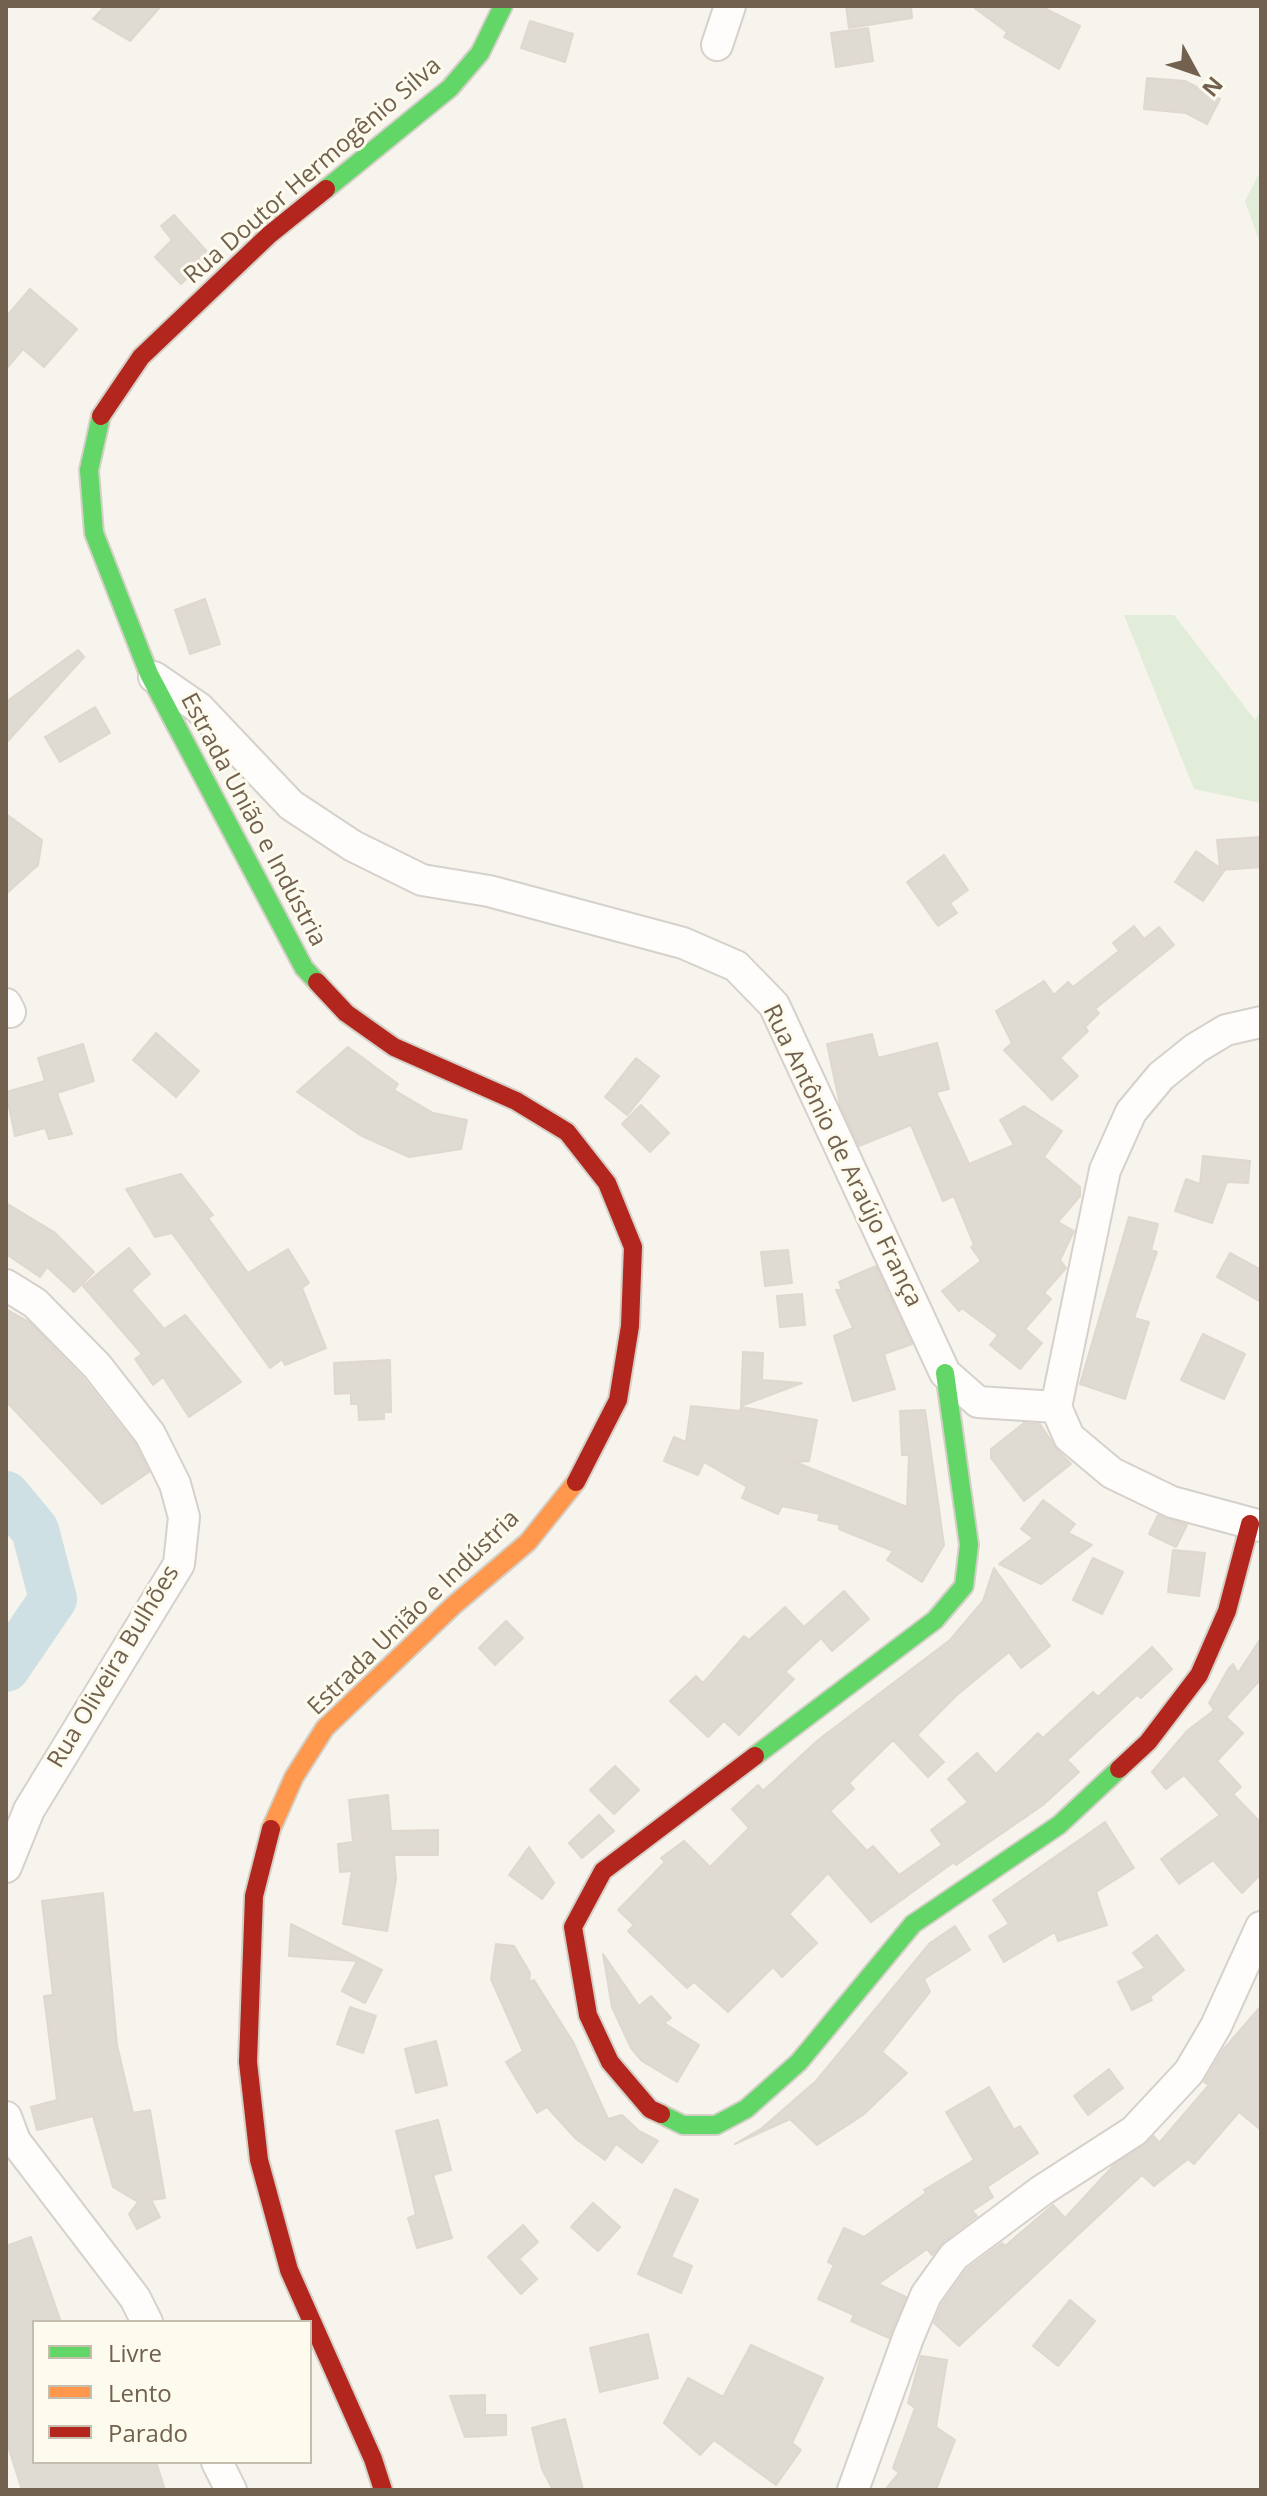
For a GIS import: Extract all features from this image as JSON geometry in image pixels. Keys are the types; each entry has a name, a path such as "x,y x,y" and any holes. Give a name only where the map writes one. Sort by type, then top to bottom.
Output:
{"main road":[{"name":"Rua Doutor Hermogênio Silva","path":"149,674 94,533 89,470 102,413 141,357 230,270 450,88 480,53 503,6"},
{"name":"Estrada União e Indústria","path":"149,674 304,968 346,1013 394,1047 516,1101 567,1132 607,1183 633,1247 630,1326 618,1400 582,1474 528,1542 454,1605 325,1728 294,1777 273,1825 254,1896 248,2062 259,2160 289,2270 311,2320"},
{"path":"945,1373 969,1545 964,1586 935,1620 603,1871 573,1927 588,2015 610,2062 650,2109 683,2125 716,2125 746,2109 799,2062 913,1924 1059,1825 1148,1742 1199,1675 1227,1611 1255,1525"},
{"name":"Estrada União e Indústria","path":"312,2322 373,2459 383,2490"}],"street":[{"path":"717,45 730,6"},
{"name":"Rua Antônio de Araújo França","path":"149,674 199,708 291,805 367,853 422,880 489,891 683,943 736,966 774,1005 945,1373 978,1402 1056,1407"},
{"path":"1255,1525 1172,1502 1112,1473 1069,1437 1056,1407 1105,1170 1131,1112 1161,1076 1196,1048 1226,1030 1261,1022"},
{"name":"Rua Oliveira Bulhões","path":"6,1285 35,1303 97,1366 150,1434 175,1484 184,1517 179,1564 29,1810 6,1867"},
{"path":"853,2490 926,2295 954,2256 1041,2191 1134,2131 1189,2072 1222,2013 1261,1927"},
{"path":"6,2117 15,2141 135,2298 146,2320"}],"green space":[{"path":"1261,170 1261,246 1245,201"},
{"path":"1124,615 1174,615 1255,720 1261,711 1261,803 1194,789"}],"building":[{"path":"105,6 161,6 130,41 93,19"},
{"path":"846,6 911,6 912,18 849,28"},
{"path":"972,6 1040,6 1080,26 1059,69 1004,37 1007,32"},
{"path":"530,21 573,34 565,62 521,48"},
{"path":"868,28 873,61 836,67 831,33"},
{"path":"1147,78 1185,81 1220,99 1207,124 1186,113 1144,109"},
{"path":"174,215 211,256 181,284 155,257 172,240 161,226"},
{"path":"30,289 77,329 44,367 23,349 6,369 6,317"},
{"path":"205,599 220,644 190,654 175,610"},
{"path":"78,650 84,657 6,743 6,702"},
{"path":"95,707 110,733 60,762 45,737"},
{"path":"6,814 42,840 38,865 6,894"},
{"path":"1261,837 1261,867 1221,870 1224,871 1203,901 1175,882 1196,851 1220,868 1217,840"},
{"path":"944,855 968,890 950,903 957,913 938,926 907,882"},
{"path":"1134,926 1144,939 1159,927 1174,945 1095,1009 1099,1013 1085,1027 1088,1031 1060,1058 1078,1076 1052,1100 1004,1050 1012,1043 996,1011 1044,981 1054,995 1068,982 1073,987 1119,951 1113,943"},
{"path":"156,1033 199,1071 176,1097 133,1060"},
{"path":"872,1034 878,1058 937,1043 949,1089 936,1092 969,1164 1014,1145 1000,1120 1024,1106 1062,1131 1044,1157 1080,1187 1080,1196 1058,1222 1074,1231 1060,1260 1066,1268 1044,1293 1051,1299 1025,1329 1042,1343 1020,1369 990,1345 998,1335 962,1308 959,1311 942,1291 981,1261 971,1247 974,1245 954,1196 943,1201 911,1125 859,1146 840,1105 827,1044"},
{"path":"83,1044 94,1081 57,1093 72,1134 49,1139 45,1128 15,1136 6,1092 45,1081 38,1058"},
{"path":"348,1047 398,1084 394,1090 433,1113 467,1120 461,1149 409,1157 360,1135 297,1092"},
{"path":"636,1058 659,1076 627,1115 605,1097"},
{"path":"641,1105 669,1133 650,1152 622,1124"},
{"path":"1203,1156 1250,1161 1248,1183 1227,1182 1212,1223 1175,1211 1186,1179 1200,1184"},
{"path":"181,1174 213,1215 208,1218 248,1273 288,1249 309,1283 302,1288 326,1348 285,1365 282,1359 270,1368 172,1233 155,1237 126,1189"},
{"path":"6,1203 54,1232 94,1272 74,1292 47,1267 40,1277 6,1254"},
{"path":"1129,1217 1158,1224 1151,1250 1157,1252 1134,1318 1149,1322 1125,1399 1080,1384"},
{"path":"129,1248 150,1274 131,1290 164,1329 185,1315 241,1382 189,1417 163,1377 153,1385 135,1359 142,1354 83,1286"},
{"path":"788,1250 792,1283 765,1286 761,1252"},
{"path":"1230,1253 1261,1270 1261,1302 1217,1277"},
{"path":"876,1266 912,1344 884,1354 895,1389 853,1401 834,1336 853,1328 836,1290 842,1290 839,1282"},
{"path":"802,1294 805,1325 780,1327 777,1296"},
{"path":"6,1309 29,1322 83,1378 135,1444 149,1472 102,1504 6,1401"},
{"path":"1203,1334 1245,1354 1224,1399 1181,1380"},
{"path":"743,1352 763,1353 762,1380 802,1383 741,1406"},
{"path":"390,1360 391,1412 384,1412 384,1419 359,1420 358,1404 351,1404 351,1393 335,1394 334,1363"},
{"path":"691,1406 740,1411 741,1407 817,1420 809,1461 795,1462 907,1507 909,1455 902,1455 900,1411 925,1410 944,1545 922,1582 887,1560 893,1551 839,1529 840,1525 818,1520 820,1514 782,1506 778,1514 742,1498 747,1487 704,1462 698,1475 664,1461 674,1437 686,1442"},
{"path":"1024,1423 1040,1424 1057,1450 1071,1464 1024,1501 991,1458 991,1449"},
{"path":"1043,1500 1075,1524 1068,1533 1092,1545 1041,1584 999,1564 1033,1538 1021,1529"},
{"path":"1158,1515 1187,1525 1176,1547 1149,1534"},
{"path":"1173,1550 1205,1553 1199,1596 1168,1592"},
{"path":"1093,1558 1123,1572 1102,1614 1073,1600"},
{"path":"994,1568 1050,1646 1021,1668 1009,1652 957,1695 917,1735 944,1762 928,1777 893,1740 849,1783 854,1789 830,1811 867,1851 873,1846 899,1875 942,1845 931,1830 968,1802 948,1779 977,1753 996,1774 1038,1733 1043,1738 1093,1692 1098,1697 1152,1647 1172,1669 1141,1698 1137,1695 1067,1760 1079,1772 1043,1805 956,1865 954,1862 871,1922 828,1873 789,1914 817,1943 782,1977 773,1967 728,2012 694,1982 687,1988 628,1931 634,1925 618,1910 665,1862 661,1858 684,1841 710,1867 749,1828 732,1809 758,1785 763,1791 818,1740 950,1640 983,1601"},
{"path":"844,1591 869,1619 832,1651 821,1638 785,1672 794,1679 739,1735 724,1721 708,1737 670,1701 696,1676 703,1683 744,1636 749,1640 785,1607 804,1627"},
{"path":"506,1621 523,1638 495,1665 479,1648"},
{"path":"1261,1638 1261,1679 1226,1717 1243,1733 1217,1761 1241,1787 1233,1794 1261,1823 1261,1874 1242,1893 1213,1860 1179,1884 1161,1859 1220,1815 1184,1775 1166,1789 1152,1772 1188,1730 1213,1711 1209,1703 1229,1668 1233,1664 1238,1673"},
{"path":"615,1766 639,1790 614,1814 590,1790"},
{"path":"388,1795 391,1831 438,1830 438,1855 394,1855 396,1879 387,1931 343,1924 352,1871 340,1872 338,1844 353,1842 349,1800"},
{"path":"599,1815 614,1831 582,1858 569,1843"},
{"path":"1105,1822 1134,1868 1096,1892 1107,1925 1058,1941 1055,1932 1004,1962 989,1936 1009,1924 993,1900"},
{"path":"529,1847 554,1883 542,1899 509,1875"},
{"path":"103,1893 117,2045 133,2113 150,2110 165,2198 151,2200 160,2217 137,2229 129,2214 138,2202 113,2187 93,2116 37,2130 31,2107 57,2100 44,1996 53,1995 42,1901"},
{"path":"291,1924 382,1970 365,2003 342,1991 357,1961 289,1956"},
{"path":"955,1926 970,1950 924,1979 930,1992 882,2052 907,2073 863,2115 817,2145 790,2119 735,2144 762,2128 816,2081 930,1943"},
{"path":"1157,1935 1184,1970 1150,1997 1152,2000 1132,2010 1118,1982 1145,1968 1133,1953"},
{"path":"496,1944 514,1946 530,1973 529,1982 534,1980 573,2042 608,2119 622,2115 639,2131 658,2141 642,2163 616,2144 605,2160 576,2139 547,2107 537,2113 506,2062 523,2051 491,1979"},
{"path":"603,1954 639,2006 651,1996 671,2018 664,2023 699,2045 677,2082 642,2061 631,2048 612,2007"},
{"path":"1261,2006 1261,2130 1239,2112 1194,2164 1188,2159 1154,2186 1142,2175 959,2346 934,2323 942,2304 967,2269 1002,2243 1005,2246 1053,2205 1065,2218 1114,2165 1154,2136 1159,2143 1209,2085 1204,2082 1223,2050"},
{"path":"350,2007 376,2016 363,2053 337,2044"},
{"path":"436,2041 447,2085 416,2093 405,2049"},
{"path":"1109,2069 1123,2088 1088,2115 1074,2096"},
{"path":"989,2087 1014,2130 1020,2126 1038,2153 987,2187 993,2197 972,2211 977,2216 943,2242 932,2255 927,2249 878,2284 906,2297 889,2338 851,2321 854,2315 818,2299 834,2265 828,2262 844,2228 864,2237 926,2193 924,2190 974,2160 946,2112"},
{"path":"438,2120 451,2170 433,2175 452,2238 417,2248 408,2218 416,2215 396,2131"},
{"path":"675,2189 698,2200 671,2257 692,2266 681,2293 638,2274"},
{"path":"593,2203 620,2227 598,2251 571,2227"},
{"path":"523,2225 538,2242 519,2259 537,2279 521,2294 488,2257"},
{"path":"31,2237 60,2320 32,2320 32,2464 157,2464 165,2490 22,2490 6,2440 6,2246"},
{"path":"1070,2300 1095,2321 1058,2366 1033,2346"},
{"path":"648,2334 658,2378 600,2392 590,2348"},
{"path":"751,2345 823,2378 792,2443 801,2450 776,2485 714,2440 700,2455 664,2423 688,2378 723,2397"},
{"path":"921,2356 947,2360 936,2427 955,2440 936,2490 885,2490 899,2473 893,2468 915,2408 908,2403"},
{"path":"485,2395 485,2415 506,2415 506,2435 465,2437 450,2396"},
{"path":"565,2419 583,2490 553,2490 542,2469 532,2428"}],"waterway":[{"path":"6,1495 35,1530 53,1599 6,1668"}],"traffic: fast":[{"path":"326,189 450,88 480,53 503,6"},
{"path":"101,416 89,470 94,533 149,674 304,968 317,982"},
{"path":"755,1756 935,1620 964,1586 969,1545 945,1373"},
{"path":"661,2114 683,2125 716,2125 746,2109 799,2062 913,1924 1059,1825 1119,1769"}],"traffic: slow":[{"path":"271,1829 294,1777 325,1728 454,1605 528,1542 576,1482"}],"traffic: jam":[{"path":"101,416 141,357 269,235 326,189"},
{"path":"317,982 346,1013 394,1047 516,1101 567,1132 607,1183 633,1247 630,1326 618,1400 576,1482"},
{"path":"1119,1769 1148,1742 1199,1675 1227,1611 1250,1524"},
{"path":"661,2114 650,2109 610,2062 588,2015 573,1927 603,1871 755,1756"},
{"path":"271,1829 254,1896 248,2062 259,2160 289,2270 311,2320"},
{"path":"312,2322 373,2459 383,2490"}]}
